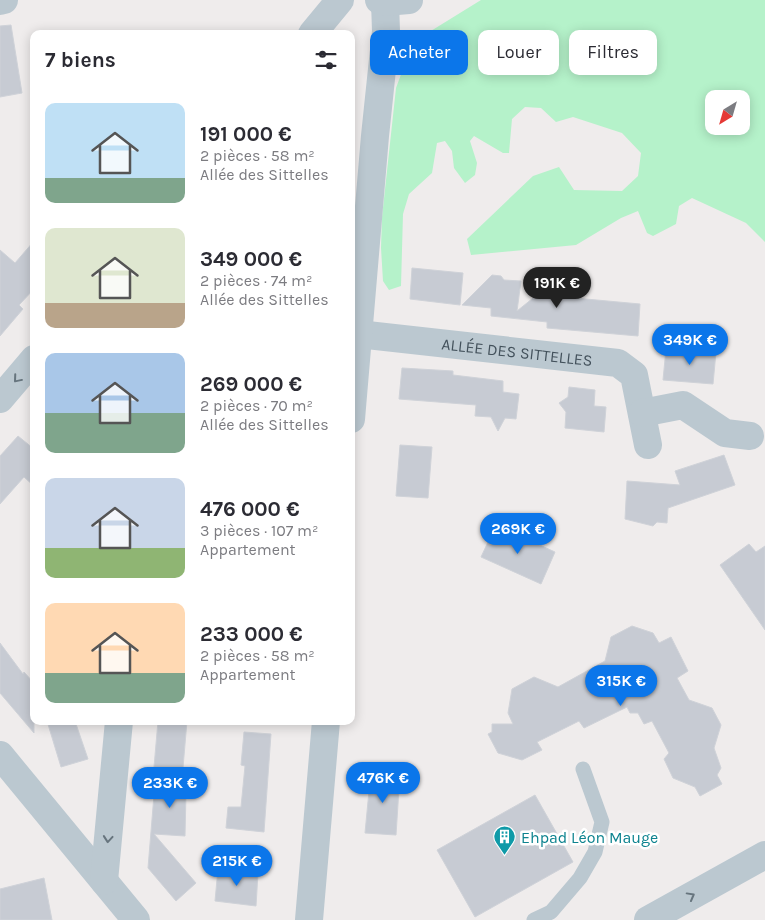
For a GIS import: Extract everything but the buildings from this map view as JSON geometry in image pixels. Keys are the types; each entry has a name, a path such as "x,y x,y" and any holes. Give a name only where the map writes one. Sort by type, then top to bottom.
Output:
{"street":[{"path":"0,1 4,0"},
{"path":"315,30 340,0"},
{"path":"355,370 375,136 391,1"},
{"name":"ALLÉE DES SITTELLES","path":"358,334 618,363 634,376 648,444"},
{"path":"0,399 30,364"},
{"path":"642,413 683,405 725,434 750,436"},
{"path":"104,881 118,725"},
{"path":"309,920 326,725"},
{"path":"0,755 136,920"},
{"path":"648,920 765,855"}],"lane":[{"path":"534,920 554,916 595,852 602,822 582,769"}],"green space":[{"path":"481,0 765,0 765,242 746,223 692,198 679,206 676,224 653,236 647,233 638,211 621,218 576,245 471,255 467,239 533,176 559,167 574,190 622,191 638,176 641,153 622,133 573,117 556,122 541,108 525,107 512,119 509,153 503,153 474,136 470,141 477,163 475,175 465,183 454,168 452,151 445,141 437,143 432,173 409,194 403,214 401,286 389,290 383,281 382,217 396,88 401,75 468,75 468,30 432,30"}],"place":[{"name":"Ehpad Léon Mauge","path":"505,856"}]}
